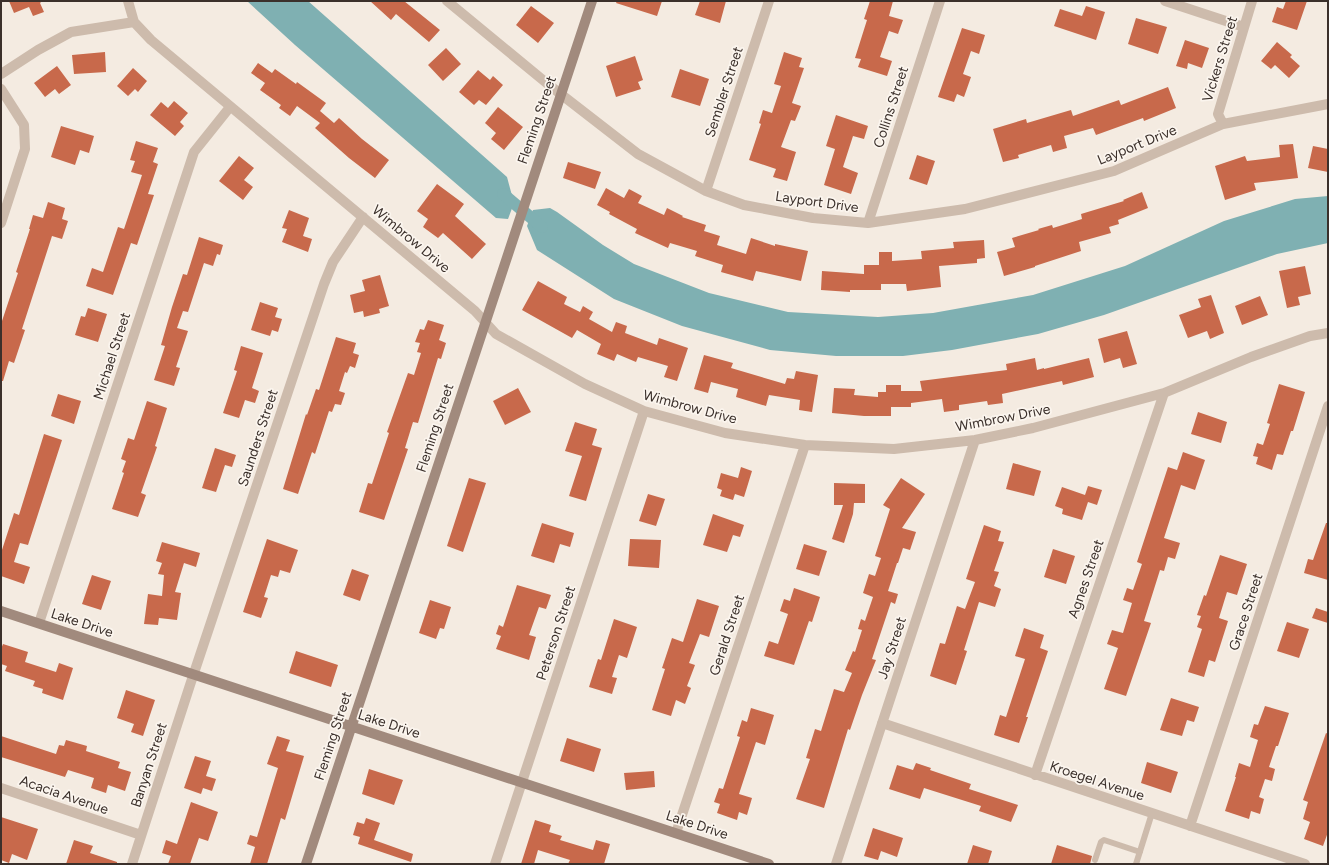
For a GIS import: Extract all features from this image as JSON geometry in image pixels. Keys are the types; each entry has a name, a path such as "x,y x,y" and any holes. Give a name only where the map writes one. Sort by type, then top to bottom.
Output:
{"street":[{"name":"Wimbrow Drive","path":"128,1 134,22 151,40 475,311 496,334 585,384 644,411 725,433 805,445 894,449 975,440 1033,428 1164,393 1251,357 1310,336 1328,333"},
{"name":"Layport Drive","path":"447,1 561,95 638,154 706,191 744,204 813,218 868,223 965,209 1114,171 1223,124 1328,104"},
{"name":"Fleming Street","path":"306,864 592,1"},
{"name":"Sembler Street","path":"706,191 769,1"},
{"name":"Collins Street","path":"868,223 940,1"},
{"path":"1165,1 1244,27"},
{"name":"Vickers Street","path":"1223,124 1218,114 1252,1"},
{"path":"1,74 38,50 71,32 134,22"},
{"path":"1,89 24,124 26,150 1,223"},
{"name":"Michael Street","path":"39,623 194,152 230,107"},
{"name":"Saunders Street","path":"194,674 324,284 333,262 363,217"},
{"name":"Agnes Street","path":"1035,775 1164,393"},
{"name":"Grace Street","path":"1190,826 1328,406"},
{"name":"Peterson Street","path":"495,864 644,411"},
{"name":"Jay Street","path":"836,864 975,440"},
{"name":"Gerald Street","path":"676,833 805,445"},
{"name":"Lake Drive","path":"1,611 769,864"},
{"name":"Banyan Street","path":"132,864 194,674"},
{"name":"Kroegel Avenue","path":"882,724 1305,864"},
{"name":"Acacia Avenue","path":"1,788 141,835"}],"lane":[{"path":"1136,864 1152,814"},
{"path":"1095,860 1101,842 1104,840 1140,852"}],"water":[{"path":"247,1 308,1 507,177 514,203 508,219 496,218 295,45"},
{"path":"1328,196 1328,243 1277,254 1104,315 1038,334 952,350 903,356 836,356 770,350 682,326 614,299 537,250 527,226 533,210 550,208 603,245 634,264 709,293 788,312 878,317 933,313 1033,295 1125,266 1224,221 1295,199"}],"building":[{"path":"9,1 42,1 40,3 44,12 33,16 29,7 14,13"},
{"path":"370,1 404,1 440,30 429,42 396,14 391,20"},
{"path":"617,1 662,1 657,16 616,3"},
{"path":"700,1 726,1 720,23 695,15"},
{"path":"870,1 893,1 889,16 903,20 898,34 889,31 880,57 892,61 887,76 858,67 861,59 855,58 867,20 864,19"},
{"path":"1286,1 1307,1 1297,30 1272,22 1277,7 1283,9"},
{"path":"531,6 554,23 538,43 516,25"},
{"path":"1086,6 1105,12 1096,40 1054,26 1060,9 1082,16"},
{"path":"1136,18 1167,27 1158,54 1128,44"},
{"path":"962,28 985,35 979,54 971,51 963,74 971,77 964,97 957,94 954,102 938,97"},
{"path":"1185,40 1209,48 1202,68 1188,63 1187,69 1176,66"},
{"path":"1277,42 1292,55 1290,57 1300,66 1289,78 1275,65 1271,69 1261,61"},
{"path":"446,48 461,64 443,81 428,65"},
{"path":"105,52 106,72 74,74 72,55"},
{"path":"784,52 802,58 799,67 804,68 792,103 801,106 795,121 791,120 781,147 796,152 787,181 773,177 776,169 749,160 761,124 759,123 763,110 772,113 781,86 774,84"},
{"path":"635,56 643,80 638,82 641,89 616,97 606,66"},
{"path":"258,63 272,73 275,69 296,84 297,82 326,103 320,111 334,123 339,118 362,139 389,160 375,178 349,158 315,128 320,123 297,106 290,116 279,108 281,105 260,90 265,83 251,73"},
{"path":"57,66 71,85 59,94 55,89 45,97 34,83"},
{"path":"133,68 147,81 138,92 135,89 128,96 117,86"},
{"path":"680,69 709,79 700,106 671,97"},
{"path":"478,70 490,80 493,76 503,85 486,105 479,100 474,105 459,92"},
{"path":"1168,87 1176,108 1144,121 1143,118 1096,135 1093,128 1064,136 1067,148 1053,152 1051,145 1018,155 1019,158 1003,162 993,129 1026,119 1027,123 1071,110 1073,116 1119,100 1121,105"},
{"path":"174,101 188,113 180,122 184,126 175,136 150,115 161,102 168,108"},
{"path":"498,107 523,127 504,150 491,139 496,133 485,123"},
{"path":"836,115 868,126 864,139 853,136 843,167 858,173 851,194 824,185 835,149 826,146"},
{"path":"61,126 94,136 89,153 80,150 75,165 51,157"},
{"path":"136,141 158,148 153,162 158,164 148,194 154,195 137,245 131,243 113,295 86,286 92,268 103,272 118,227 124,229 142,175 131,172 135,161 130,160"},
{"path":"1293,144 1298,178 1254,183 1256,190 1225,200 1215,166 1245,156 1247,161 1280,157 1279,145"},
{"path":"1313,146 1328,149 1328,172 1308,168"},
{"path":"917,155 935,161 927,185 909,179"},
{"path":"239,156 254,168 244,180 253,187 243,200 219,181"},
{"path":"568,162 601,172 595,189 563,178"},
{"path":"437,184 464,204 455,216 486,244 472,259 443,233 438,238 423,227 428,219 417,211"},
{"path":"606,188 624,198 629,189 642,196 638,203 664,215 667,208 683,216 682,217 706,225 704,231 720,236 717,245 746,254 751,238 775,246 775,244 808,251 801,281 756,271 753,281 721,272 723,265 695,256 697,251 670,243 668,248 635,233 637,229 609,214 610,212 597,205"},
{"path":"1142,192 1148,208 1118,220 1119,224 1109,227 1111,233 1079,242 1081,251 1004,276 997,252 1015,247 1012,238 1052,225 1053,228 1082,219 1081,214 1124,201 1123,200"},
{"path":"48,202 65,208 62,219 68,221 62,239 52,236 22,329 25,330 14,363 9,361 3,381 1,381 1,324 18,273 16,272 33,215 43,218"},
{"path":"289,210 309,218 303,236 312,239 308,252 282,242 287,229 282,228"},
{"path":"199,237 223,245 220,255 217,254 213,266 204,263 188,312 183,311 177,328 188,331 176,367 180,368 174,386 154,380 165,346 161,345 172,307 183,274 187,275"},
{"path":"984,240 985,258 977,259 977,263 939,266 941,287 907,291 906,284 881,284 881,290 850,290 850,292 821,290 822,271 864,274 864,265 879,265 879,252 892,252 892,261 922,259 921,251 954,248 953,242"},
{"path":"1305,266 1311,294 1298,297 1300,305 1287,308 1279,271"},
{"path":"380,275 389,306 379,309 380,313 364,317 363,311 354,313 350,295 365,291 362,280"},
{"path":"538,281 567,297 564,304 580,312 583,306 593,312 589,319 612,332 616,322 627,326 625,333 657,345 659,338 688,348 677,381 664,377 668,366 638,357 636,362 617,354 614,361 597,354 601,344 577,330 572,338 522,310"},
{"path":"1211,295 1224,333 1210,339 1207,331 1188,338 1179,315 1201,307 1198,299"},
{"path":"1260,296 1268,315 1242,325 1235,306"},
{"path":"260,302 278,308 275,317 282,319 278,332 272,330 270,336 251,330"},
{"path":"88,308 107,314 98,342 75,335 81,316 85,317"},
{"path":"428,320 444,325 439,340 446,343 441,359 438,358 418,423 413,422 405,448 408,449 384,520 359,512 368,483 372,484 389,433 387,432 408,373 414,375 421,353 417,352 420,343 415,342 420,329 424,330"},
{"path":"1127,331 1137,364 1123,368 1120,358 1104,363 1098,339"},
{"path":"336,337 356,343 353,353 359,355 355,368 350,366 347,373 345,372 339,391 345,393 341,405 335,404 332,412 329,411 315,454 312,452 298,494 283,489 306,414 307,415 316,389 319,390"},
{"path":"241,346 263,353 252,388 259,391 255,403 245,400 239,418 223,413 237,371 234,370"},
{"path":"704,355 733,363 731,368 785,384 787,378 794,379 796,371 818,375 812,412 799,410 800,400 769,395 766,406 736,397 738,389 711,382 708,393 694,389"},
{"path":"1035,358 1037,370 1089,358 1094,377 1063,385 1062,381 1002,394 1003,403 988,405 987,401 959,405 959,410 944,412 942,399 911,403 911,407 891,407 891,416 864,416 832,413 834,388 855,389 854,395 878,397 878,392 886,392 886,385 901,385 901,391 922,391 920,381 1007,370 1006,364"},
{"path":"1279,384 1305,392 1293,431 1291,431 1283,455 1277,454 1272,470 1256,464 1258,457 1253,456 1257,443 1263,445 1270,424 1267,423"},
{"path":"518,388 531,412 505,425 493,401"},
{"path":"58,394 81,401 74,424 51,416"},
{"path":"147,401 167,408 155,446 157,447 141,493 146,495 138,517 112,509 124,473 122,472 126,461 121,459 128,438 134,440"},
{"path":"1198,412 1227,422 1221,443 1191,434"},
{"path":"575,422 597,429 592,445 602,448 586,501 569,496 582,456 565,451"},
{"path":"44,434 62,440 28,545 20,543 14,562 30,567 24,584 1,576 1,553 14,513 19,515"},
{"path":"215,448 236,455 232,467 225,465 216,492 202,488"},
{"path":"1183,452 1205,460 1195,490 1181,485 1164,538 1180,543 1175,559 1168,557 1164,571 1160,570 1144,621 1151,623 1126,696 1104,689 1118,648 1107,644 1112,630 1123,633 1132,603 1123,600 1127,588 1133,590 1142,564 1137,562 1168,467 1177,470"},
{"path":"1013,463 1041,471 1034,496 1006,489"},
{"path":"741,467 752,471 744,497 735,494 733,500 720,496 722,490 717,488 721,473 738,478"},
{"path":"469,478 486,483 463,552 447,546"},
{"path":"901,478 925,494 902,528 916,532 910,550 903,548 897,563 888,591 898,594 895,604 891,602 872,659 876,660 850,730 848,729 824,808 796,799 810,759 806,758 815,729 821,731 834,689 844,692 852,673 845,670 853,651 855,652 862,630 858,629 861,619 865,621 873,597 863,593 869,574 875,576 881,558 875,556 890,509 883,505"},
{"path":"834,483 865,484 865,503 854,503 853,514 844,543 832,539 843,505 834,505"},
{"path":"1088,486 1102,490 1097,505 1088,502 1082,520 1062,514 1063,509 1055,506 1062,487 1085,495"},
{"path":"648,494 665,499 656,526 639,521"},
{"path":"713,514 744,525 740,537 733,535 727,552 703,545"},
{"path":"542,523 574,533 570,547 560,544 554,563 531,556"},
{"path":"1326,523 1328,523 1328,580 1304,573 1308,559 1313,560"},
{"path":"984,525 1001,531 998,541 1004,542 994,571 999,572 994,586 1001,589 995,607 979,602 964,650 967,651 956,685 930,676 940,643 945,644 957,606 965,609 975,582 966,579"},
{"path":"267,539 298,550 290,573 280,570 278,577 271,575 264,597 268,598 261,618 243,612"},
{"path":"630,539 661,540 659,568 628,566"},
{"path":"162,542 200,553 196,567 184,563 175,592 181,593 177,620 159,618 158,625 144,624 148,594 162,596 164,575 158,574 162,563 156,561"},
{"path":"804,544 827,551 819,576 796,569"},
{"path":"1053,549 1075,556 1066,584 1044,577"},
{"path":"1220,555 1247,564 1237,595 1227,592 1219,618 1228,621 1215,662 1209,660 1204,677 1188,672 1202,629 1197,627 1201,616 1197,615 1204,595 1206,596"},
{"path":"352,569 369,575 360,601 343,595"},
{"path":"92,575 111,581 101,610 82,604"},
{"path":"517,585 551,595 546,609 539,607 529,635 536,637 529,660 496,649 501,636 496,634 499,625 503,627"},
{"path":"794,588 820,597 812,622 809,621 794,665 764,656 769,641 778,644 788,614 780,611 784,599 790,601"},
{"path":"697,599 719,606 709,637 700,634 689,663 695,665 687,686 691,688 685,704 676,700 671,716 652,710 665,669 662,668 672,638 683,642"},
{"path":"430,600 451,607 444,629 440,628 436,639 419,633"},
{"path":"1316,608 1328,612 1328,623 1312,618"},
{"path":"614,619 637,627 627,658 619,655 612,677 617,678 612,694 589,687 598,659 601,660"},
{"path":"1287,622 1309,629 1299,658 1277,651"},
{"path":"1024,628 1044,635 1040,648 1048,651 1019,743 994,735 1000,715 1006,717 1025,659 1015,656"},
{"path":"3,644 28,652 25,662 56,672 59,663 73,668 63,700 42,693 43,689 33,686 35,681 5,671 7,666 1,664 1,649"},
{"path":"296,651 338,665 331,687 289,673"},
{"path":"126,690 155,700 143,736 131,732 134,724 117,718"},
{"path":"1171,698 1199,707 1194,722 1187,720 1182,736 1160,730"},
{"path":"1265,706 1289,713 1269,767 1275,769 1272,781 1265,779 1259,797 1264,799 1260,814 1251,811 1249,819 1225,811 1239,763 1250,767 1258,740 1250,737 1254,724 1258,725"},
{"path":"751,708 774,715 765,745 756,742 739,794 752,798 747,815 739,812 737,820 717,813 720,804 714,802 719,788 723,789 740,737 737,736 742,720 747,722"},
{"path":"1326,733 1328,734 1328,832 1323,846 1304,839 1310,822 1303,819 1308,802 1303,800"},
{"path":"1,736 56,754 59,745 64,746 66,740 87,746 86,751 120,762 118,768 131,772 125,791 108,785 106,793 91,788 94,778 68,770 65,777 1,757"},
{"path":"277,736 290,740 286,751 304,756 285,820 281,818 267,864 250,864 255,847 247,844 250,835 257,837 278,768 267,764"},
{"path":"567,738 601,749 594,772 560,761"},
{"path":"195,756 211,761 206,776 216,779 212,791 203,788 201,794 184,788"},
{"path":"1147,762 1178,772 1171,793 1141,783"},
{"path":"916,763 931,768 930,770 971,784 969,789 1018,805 1011,822 979,811 981,806 924,788 920,799 889,789 897,765 913,770"},
{"path":"369,769 403,780 394,805 362,794"},
{"path":"654,771 655,787 626,790 624,773"},
{"path":"191,802 218,812 208,841 199,838 190,864 168,864 171,856 162,853 166,840 177,844"},
{"path":"1,817 38,829 27,860 12,854 9,863 1,860"},
{"path":"366,818 380,823 374,840 413,854 411,862 358,844 360,837 353,835 357,822 364,824"},
{"path":"535,820 551,825 549,832 562,836 560,840 593,850 596,840 610,844 604,864 568,864 570,860 538,850 534,864 521,864"},
{"path":"873,828 903,838 897,857 881,851 878,860 864,856"},
{"path":"74,840 93,846 90,853 117,862 117,864 66,864"},
{"path":"973,845 992,851 988,864 967,864"},
{"path":"1057,845 1092,856 1090,864 1051,864"}],"waterway":[{"path":"503,194 542,227"}]}
